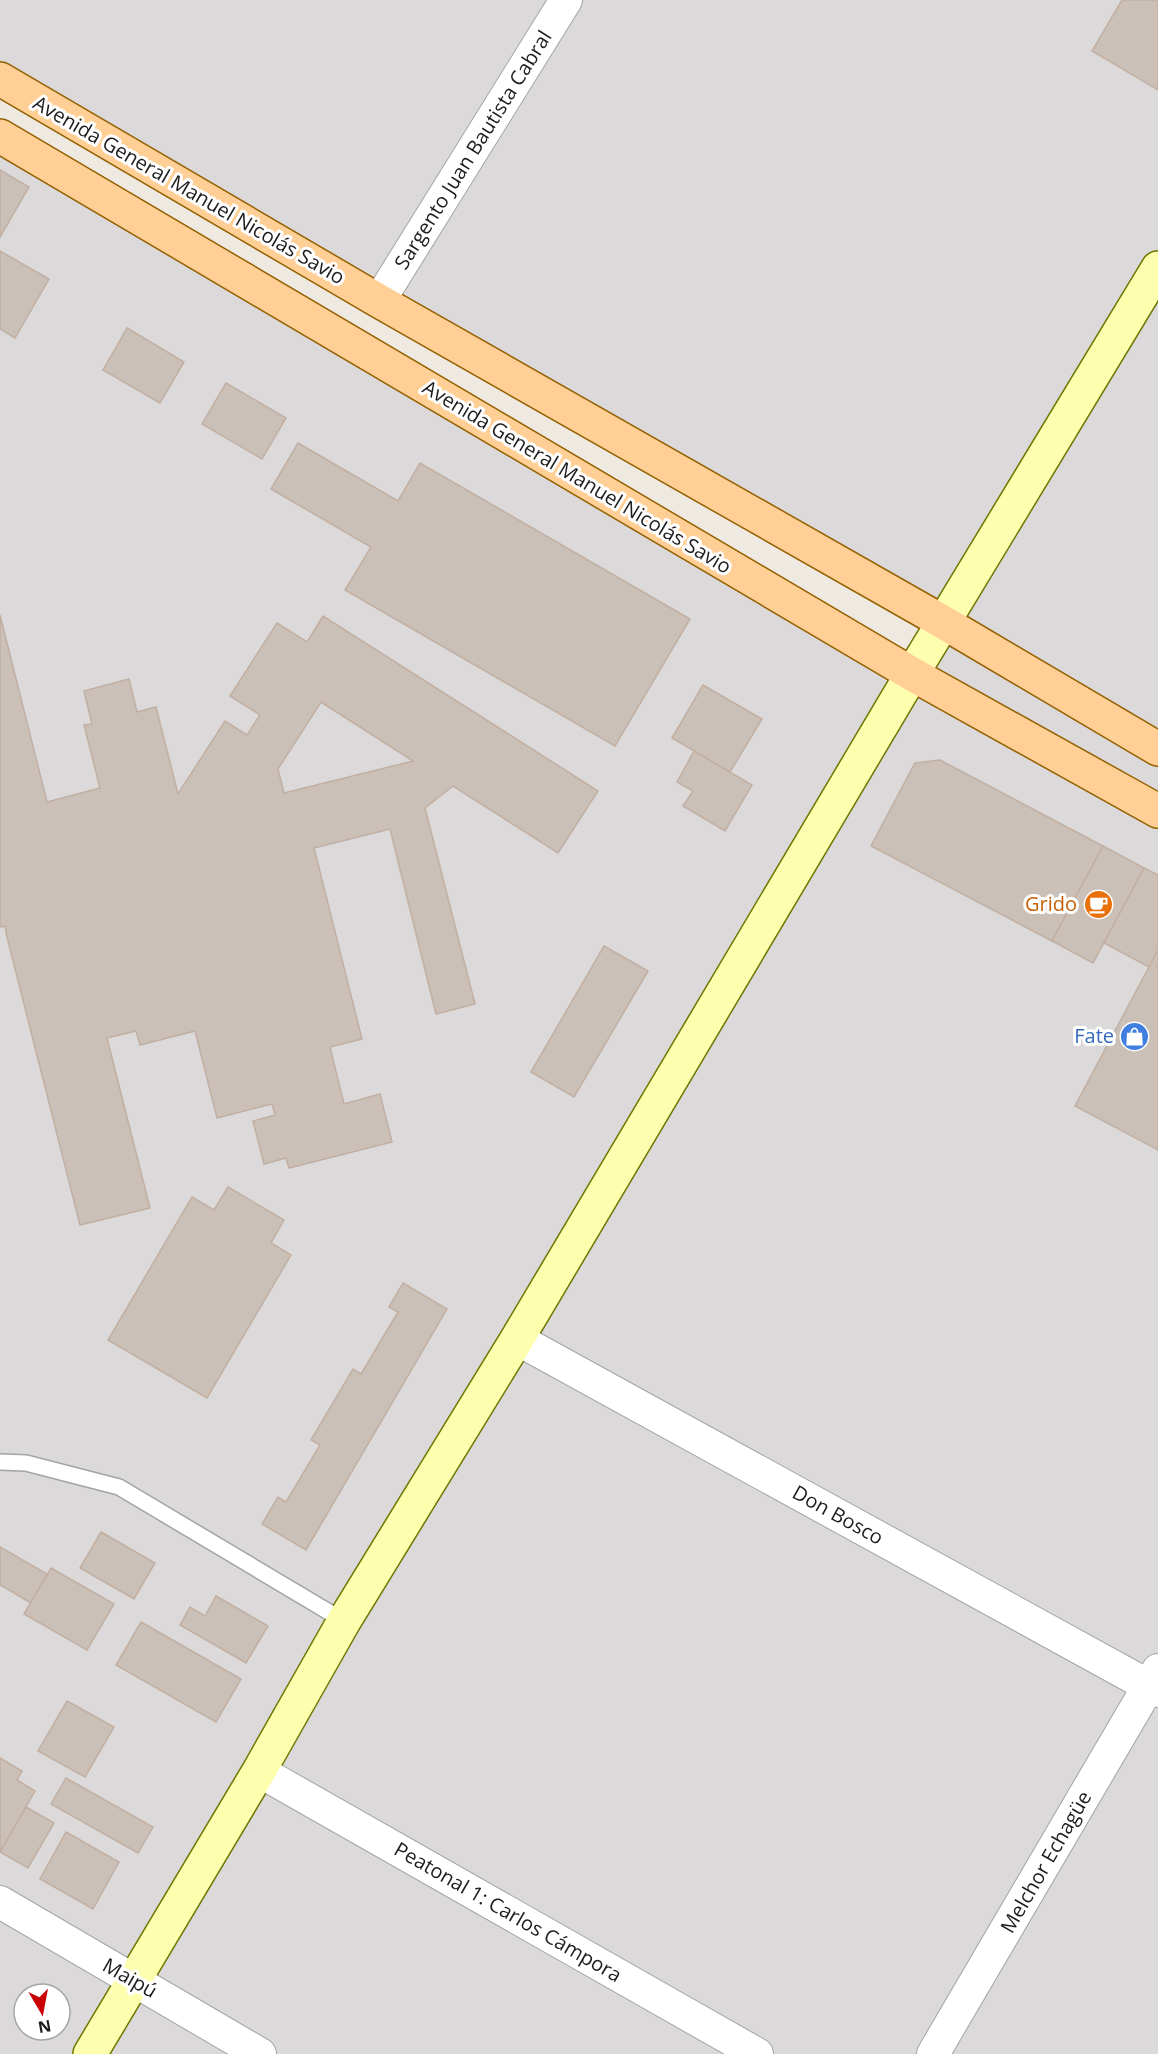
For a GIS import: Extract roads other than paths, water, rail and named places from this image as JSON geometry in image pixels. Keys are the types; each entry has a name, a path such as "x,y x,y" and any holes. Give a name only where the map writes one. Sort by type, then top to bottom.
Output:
{"main road":[{"name":"Avenida General Manuel Nicolás Savio","path":"0,79 380,301 943,622 1158,749"},
{"name":"Avenida General Manuel Nicolás Savio","path":"0,136 912,674 1158,812"},
{"path":"90,2054 259,1771 344,1620 517,1339 943,622 1158,268"}],"street":[{"name":"Sargento Juan Bautista Cabral","path":"380,301 566,0"},
{"name":"Don Bosco","path":"517,1339 1155,1683"},
{"name":"Melchor Echagüe","path":"933,2054 1155,1683"},
{"name":"Peatonal 1: Carlos Cámpora","path":"259,1771 757,2054"},
{"name":"Maipú","path":"0,1902 260,2054"}],"lane":[{"path":"0,1462 26,1463 119,1487 344,1620"}],"place":[{"name":"Grido","path":"1098,904"},
{"name":"Fate","path":"1135,1036"}]}
